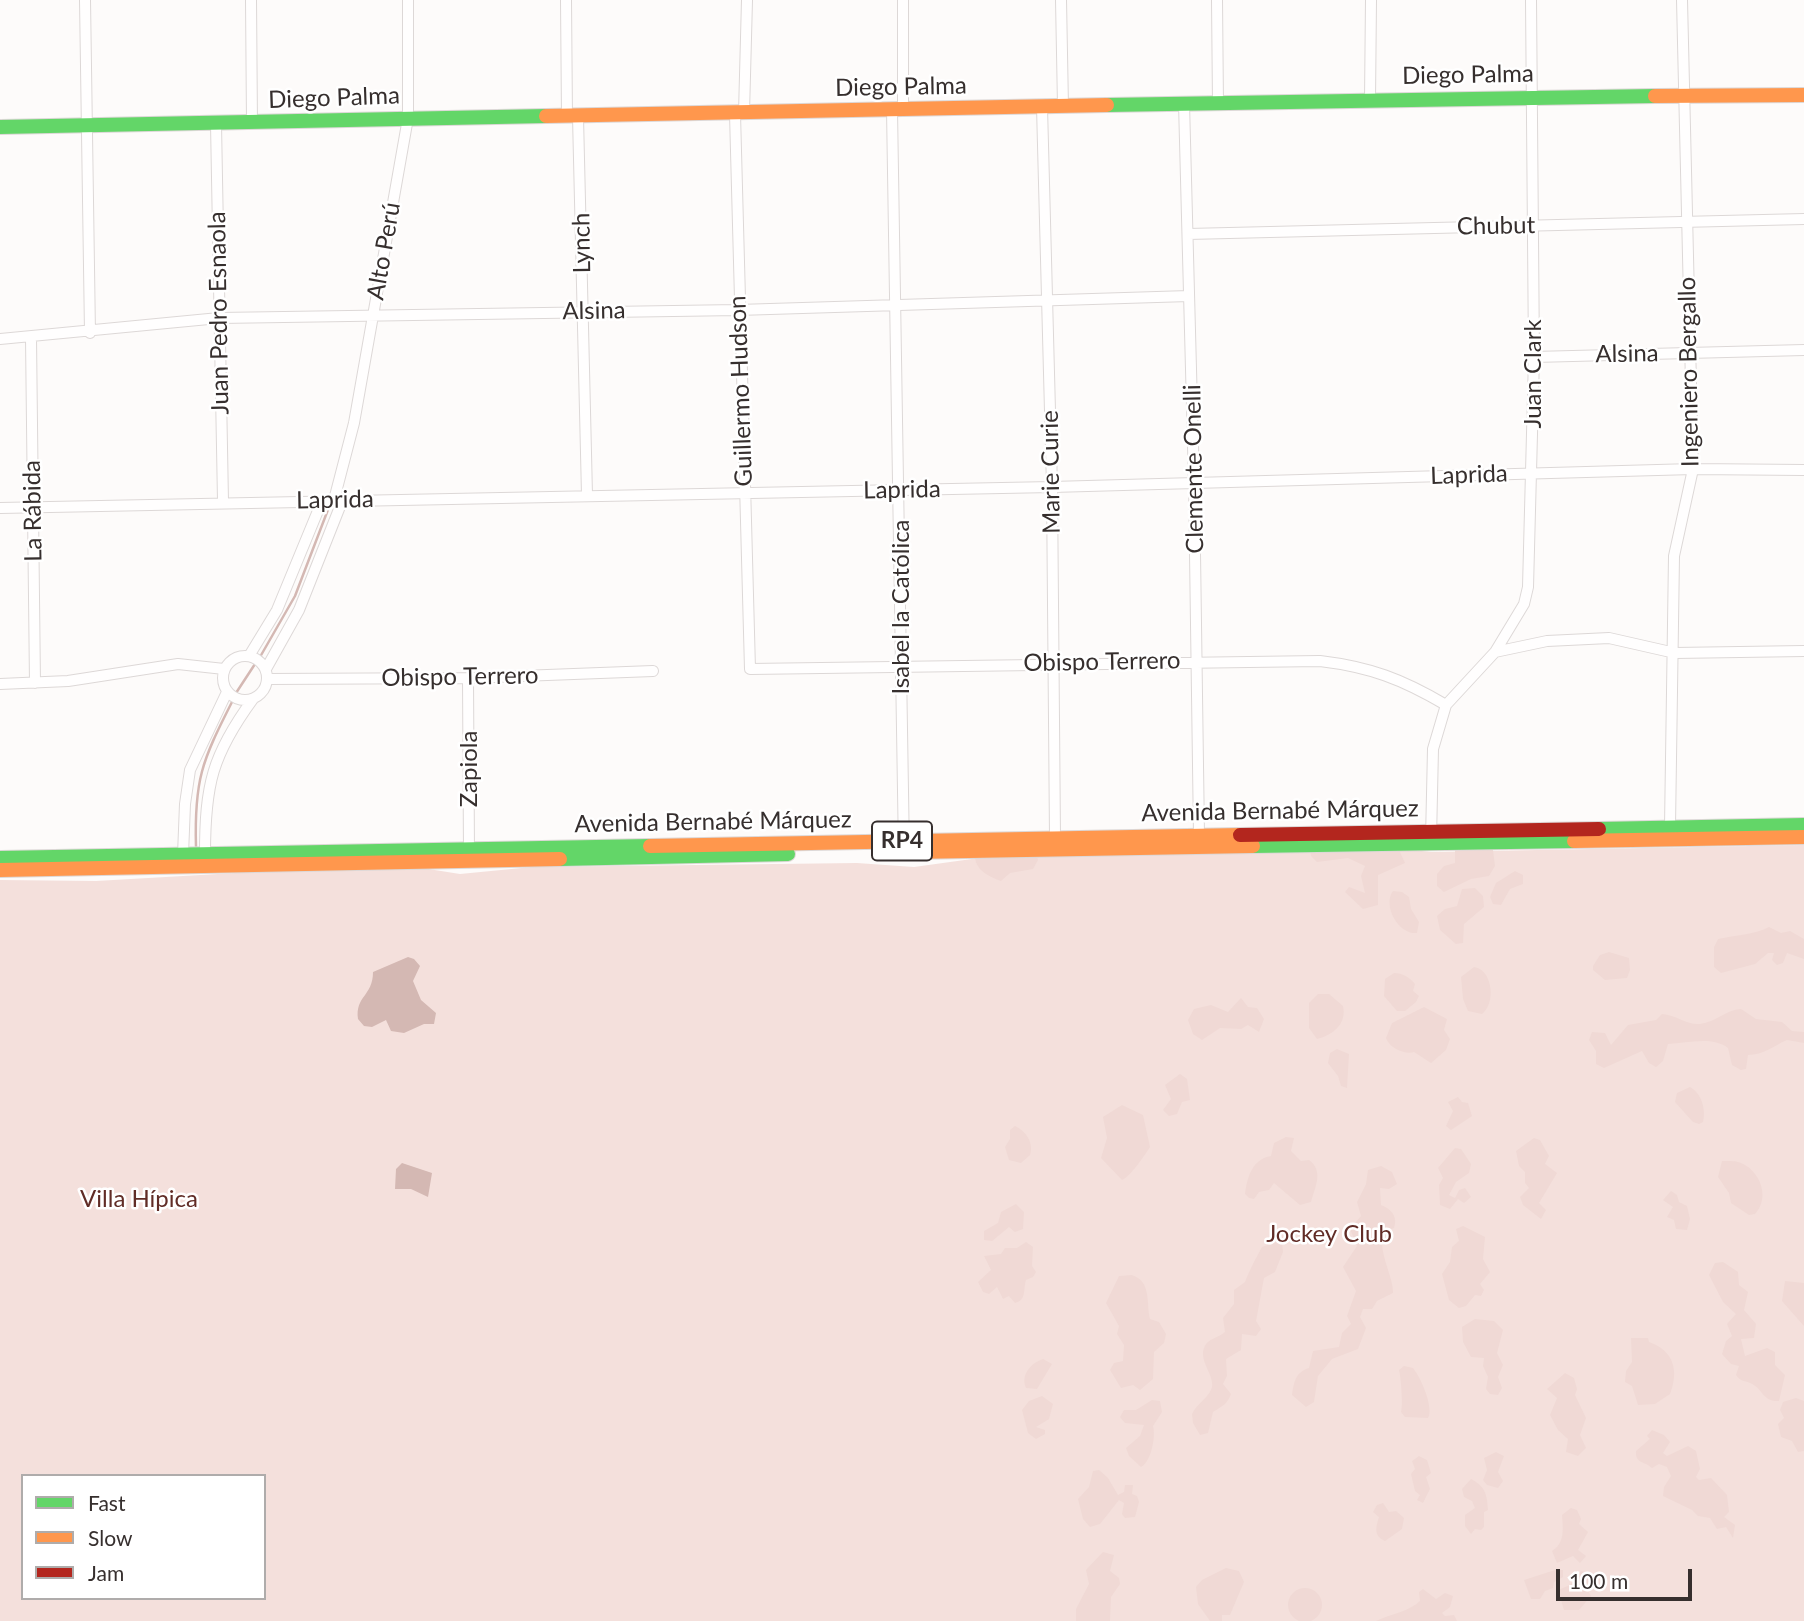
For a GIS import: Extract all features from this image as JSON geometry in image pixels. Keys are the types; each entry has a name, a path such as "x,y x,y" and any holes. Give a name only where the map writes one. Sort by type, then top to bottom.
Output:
{"main road":[{"name":"Diego Palma","path":"0,127 1530,96 1804,95"},
{"name":"Avenida Bernabé Márquez","path":"0,870 469,855 1431,837 1670,826 1804,825"},
{"name":"Avenida Bernabé Márquez","path":"904,847 1055,837 1199,835 1804,837"},
{"name":"Avenida Bernabé Márquez","path":"0,858 205,854 469,855"}],"street":[{"path":"85,0 90,333"},
{"path":"251,0 252,123"},
{"name":"Alto Perú","path":"266,674 299,610 339,500 408,118 408,0"},
{"name":"Lynch","path":"566,0 583,311 587,495"},
{"name":"Guillermo Hudson","path":"747,0 739,113 738,310 750,669"},
{"name":"Isabel la Católica","path":"903,0 897,110 897,306 904,847"},
{"path":"1061,0 1063,107"},
{"path":"1217,0 1218,104"},
{"path":"1370,100 1371,0"},
{"name":"Juan Clark","path":"1431,837 1433,749 1446,705 1495,652 1524,604 1528,587 1534,357 1531,0"},
{"name":"Ingeniero Bergallo","path":"1670,826 1675,653 1674,556 1693,469 1692,353 1682,95 1682,0"},
{"name":"Clemente Onelli","path":"1184,103 1195,483 1199,835"},
{"name":"Marie Curie","path":"1042,107 1052,487 1055,837"},
{"name":"Juan Pedro Esnaola","path":"216,124 223,501"},
{"name":"Chubut","path":"1188,234 1804,219"},
{"name":"Alsina","path":"0,338 90,333 219,318 738,310 1189,296"},
{"name":"La Rábida","path":"31,338 35,683"},
{"name":"Alsina","path":"1534,357 1804,350"},
{"name":"Laprida","path":"0,508 223,501 1052,487 1693,469 1804,470"},
{"path":"250,656 277,610 322,501"},
{"path":"1495,652 1547,641 1609,638 1675,653 1804,651"},
{"path":"205,854 212,771 222,745 253,699 263,691 266,674 250,656 237,656 223,669 222,681 227,692 239,700 253,699"},
{"name":"Obispo Terrero","path":"750,669 1198,661 1320,662 1359,666 1415,687 1446,705"},
{"path":"0,684 35,683 178,664 223,669"},
{"name":"Obispo Terrero","path":"266,674 468,678 653,671"},
{"name":"Zapiola","path":"468,678 469,855"},
{"path":"183,855 185,804 190,770 227,692"}],"green space":[{"name":"Jockey Club","path":"1804,845 1804,1621 0,1621 0,880 96,881 270,871 422,868 460,874 532,867 857,863 914,867 979,858 1374,846 1431,852"}],"shaded area":[{"path":"1455,847 1493,850 1495,866 1489,876 1471,879 1444,892 1437,886 1437,874 1444,866 1455,863"},
{"path":"1310,849 1399,850 1405,863 1378,875 1378,905 1363,909 1345,892 1349,887 1365,893 1361,876 1365,866 1348,858 1317,862 1311,856"},
{"path":"1036,854 1038,860 1033,869 1010,873 1001,881 981,870 975,857"},
{"path":"1515,871 1523,875 1523,884 1510,889 1501,905 1493,904 1490,897 1496,883"},
{"path":"1475,888 1483,896 1484,907 1464,924 1463,943 1456,944 1440,930 1437,916 1445,909 1457,906 1462,889"},
{"path":"1393,891 1402,892 1409,897 1411,909 1419,922 1417,933 1404,929 1394,918 1390,904"},
{"path":"1769,927 1781,933 1790,931 1804,939 1804,959 1787,953 1783,963 1777,965 1772,960 1774,953 1768,953 1755,964 1721,973 1714,967 1714,947 1718,939"},
{"path":"1609,952 1629,958 1630,970 1627,978 1605,980 1593,970 1600,955"},
{"path":"408,957 420,966 413,981 421,1000 436,1013 434,1024 424,1024 404,1033 391,1031 386,1020 372,1027 364,1026 358,1019 359,1005 370,986 373,972"},
{"path":"1474,967 1480,969 1489,980 1491,995 1482,1014 1468,1011 1463,999 1461,977"},
{"path":"1394,973 1410,979 1415,984 1413,991 1419,996 1405,1011 1397,1011 1384,996 1385,979"},
{"path":"1318,994 1329,994 1343,1006 1343,1018 1338,1028 1317,1039 1309,1028 1309,1003"},
{"path":"1241,998 1248,1007 1257,1008 1264,1019 1259,1032 1248,1025 1241,1029 1220,1028 1202,1040 1193,1034 1188,1020 1194,1009 1211,1005 1228,1012"},
{"path":"1424,1007 1447,1019 1444,1030 1450,1039 1446,1050 1431,1063 1414,1052 1398,1050 1390,1045 1386,1038 1392,1023"},
{"path":"1741,1009 1756,1019 1782,1022 1792,1031 1804,1032 1804,1043 1787,1040 1764,1052 1748,1055 1746,1069 1741,1070 1732,1065 1728,1048 1707,1041 1668,1044 1663,1061 1656,1067 1649,1063 1642,1051 1604,1068 1596,1064 1596,1051 1589,1040 1592,1032 1605,1033 1611,1045 1628,1025 1656,1020 1662,1014 1700,1024"},
{"path":"1337,1049 1349,1054 1347,1088 1341,1086 1338,1076 1328,1063 1330,1053"},
{"path":"1180,1074 1187,1079 1190,1100 1182,1102 1177,1114 1169,1116 1163,1110 1171,1099 1165,1085"},
{"path":"1690,1087 1698,1094 1703,1107 1703,1122 1699,1124 1693,1122 1675,1102 1677,1093"},
{"path":"1458,1097 1462,1102 1468,1103 1472,1116 1451,1130 1446,1126 1453,1111 1448,1102"},
{"path":"1122,1105 1143,1115 1150,1147 1122,1180 1101,1158 1107,1138 1103,1117"},
{"path":"1015,1126 1026,1134 1031,1146 1030,1155 1021,1163 1009,1160 1005,1147 1010,1139 1010,1130"},
{"path":"1286,1137 1294,1138 1291,1151 1301,1161 1309,1160 1316,1169 1317,1180 1311,1202 1300,1205 1274,1183 1269,1190 1259,1192 1254,1199 1249,1198 1245,1194 1247,1182 1255,1165 1271,1156 1274,1143"},
{"path":"1534,1138 1540,1140 1549,1156 1545,1164 1557,1173 1539,1203 1546,1210 1541,1219 1523,1205 1520,1197 1529,1188 1525,1183 1525,1172 1519,1166 1516,1151"},
{"path":"1455,1148 1461,1149 1471,1164 1469,1173 1456,1182 1449,1195 1455,1198 1459,1190 1465,1188 1471,1197 1464,1203 1458,1199 1450,1209 1440,1205 1439,1185 1443,1178 1438,1168"},
{"path":"1722,1161 1742,1163 1756,1175 1762,1188 1762,1201 1755,1214 1749,1215 1731,1203 1729,1193 1718,1177"},
{"path":"402,1163 432,1173 428,1197 411,1189 395,1189 396,1169"},
{"path":"1381,1166 1392,1172 1397,1184 1389,1189 1380,1188 1381,1205 1391,1211 1395,1220 1394,1228 1386,1231 1382,1245 1393,1293 1377,1301 1372,1309 1363,1309 1360,1317 1366,1328 1358,1349 1332,1359 1318,1376 1314,1402 1306,1407 1292,1395 1296,1378 1309,1368 1313,1351 1339,1347 1342,1333 1351,1324 1347,1316 1356,1291 1343,1267 1357,1246 1350,1229 1361,1216 1357,1202 1366,1184 1368,1170"},
{"path":"1671,1191 1677,1195 1679,1202 1687,1206 1690,1219 1687,1230 1676,1229 1674,1220 1667,1217 1673,1207 1663,1200"},
{"path":"1016,1204 1024,1212 1023,1229 1015,1232 1009,1227 992,1241 984,1240 984,1231 998,1223 1001,1212"},
{"path":"1463,1226 1485,1237 1483,1259 1490,1272 1480,1284 1484,1290 1481,1296 1475,1295 1466,1306 1459,1308 1449,1300 1442,1274 1450,1262 1452,1247 1459,1241 1456,1229"},
{"path":"1278,1241 1282,1243 1283,1252 1275,1272 1264,1278 1256,1321 1261,1329 1256,1336 1242,1334 1241,1350 1226,1359 1227,1376 1223,1384 1231,1394 1226,1403 1213,1412 1208,1433 1200,1435 1193,1423 1192,1414 1212,1387 1203,1350 1208,1342 1225,1332 1223,1318 1234,1304 1234,1290 1245,1282 1262,1247"},
{"path":"1026,1242 1033,1247 1032,1266 1036,1272 1026,1280 1024,1294 1019,1302 1015,1303 1009,1296 1003,1299 997,1287 989,1294 983,1292 978,1282 991,1270 984,1256 1001,1254 1005,1248 1017,1248"},
{"path":"1723,1262 1738,1272 1739,1285 1748,1292 1744,1310 1756,1324 1754,1338 1741,1339 1745,1356 1767,1348 1775,1352 1775,1365 1785,1375 1779,1401 1769,1399 1754,1385 1739,1379 1736,1375 1739,1366 1731,1364 1722,1354 1726,1341 1732,1336 1727,1324 1736,1314 1723,1302 1709,1275 1715,1263"},
{"path":"1132,1275 1143,1283 1150,1319 1159,1322 1166,1334 1164,1343 1154,1352 1153,1379 1140,1390 1133,1385 1121,1388 1110,1370 1114,1363 1123,1361 1124,1345 1117,1334 1119,1326 1106,1303 1119,1276"},
{"path":"1785,1281 1804,1283 1804,1326 1782,1301"},
{"path":"1475,1319 1494,1321 1503,1330 1497,1353 1503,1365 1498,1377 1502,1388 1498,1395 1490,1394 1486,1389 1488,1377 1483,1366 1484,1358 1471,1357 1463,1342 1462,1327"},
{"path":"1631,1338 1648,1338 1649,1342 1669,1356 1672,1362 1674,1377 1670,1394 1655,1404 1638,1405 1632,1386 1625,1382 1626,1371 1632,1362"},
{"path":"1043,1359 1052,1364 1037,1389 1026,1388 1024,1379 1028,1370"},
{"path":"1404,1366 1413,1368 1423,1385 1428,1400 1428,1418 1405,1417 1401,1412 1399,1370"},
{"path":"1565,1373 1574,1378 1577,1389 1575,1395 1586,1418 1580,1435 1586,1448 1578,1456 1566,1452 1568,1439 1558,1430 1550,1415 1557,1398 1547,1389"},
{"path":"1042,1396 1053,1404 1049,1419 1036,1427 1045,1430 1045,1434 1036,1439 1028,1433 1022,1410 1029,1401"},
{"path":"1796,1398 1804,1401 1804,1451 1798,1452 1792,1441 1781,1437 1778,1424 1784,1418 1780,1410 1783,1402"},
{"path":"1152,1400 1160,1401 1162,1412 1153,1426 1150,1455 1141,1467 1129,1456 1126,1448 1140,1436 1144,1425 1125,1423 1120,1417 1124,1410 1136,1410"},
{"path":"1652,1430 1664,1435 1670,1442 1663,1453 1667,1456 1688,1446 1696,1451 1700,1469 1696,1477 1699,1480 1711,1478 1727,1495 1729,1512 1724,1517 1735,1525 1733,1538 1726,1527 1717,1529 1710,1518 1698,1516 1692,1510 1663,1496 1664,1487 1671,1476 1667,1467 1659,1464 1652,1468 1636,1455 1636,1451 1650,1439 1647,1436"},
{"path":"1496,1452 1504,1456 1498,1472 1503,1481 1498,1488 1487,1485 1483,1480 1487,1470 1484,1458"},
{"path":"1419,1456 1427,1460 1431,1473 1426,1477 1430,1489 1423,1503 1417,1500 1420,1495 1415,1491 1411,1474 1415,1469 1412,1461"},
{"path":"1099,1470 1108,1478 1118,1495 1124,1492 1125,1485 1133,1485 1132,1494 1137,1496 1139,1502 1135,1517 1125,1518 1122,1514 1124,1503 1119,1500 1100,1524 1090,1527 1083,1519 1078,1499 1089,1487 1093,1471"},
{"path":"1471,1479 1485,1492 1488,1510 1484,1512 1484,1527 1481,1530 1475,1529 1471,1534 1465,1526 1465,1515 1475,1508 1472,1501 1464,1497 1462,1489"},
{"path":"1383,1503 1389,1512 1396,1511 1404,1518 1402,1529 1385,1541 1377,1534 1379,1517 1373,1512 1377,1505"},
{"path":"1571,1508 1577,1510 1581,1519 1579,1524 1588,1532 1578,1550 1586,1556 1580,1563 1573,1556 1557,1563 1552,1551 1561,1540 1562,1515"},
{"path":"1103,1552 1114,1555 1110,1571 1119,1578 1120,1584 1111,1597 1110,1621 1076,1621 1076,1609 1089,1584 1086,1570"},
{"path":"1226,1568 1239,1571 1244,1582 1230,1615 1222,1615 1222,1621 1210,1621 1198,1604 1196,1587 1202,1580"},
{"path":"1563,1570 1563,1577 1554,1582 1553,1588 1545,1591 1540,1599 1531,1599 1524,1580"},
{"path":"1581,1571 1588,1573 1592,1579 1582,1589 1588,1591 1591,1596 1579,1610 1564,1610 1558,1590 1570,1585"},
{"path":"1305,1588 1317,1593 1322,1605 1317,1617 1305,1622 1293,1617 1288,1605 1293,1593"},
{"path":"1423,1589 1436,1599 1445,1593 1453,1596 1450,1607 1442,1613 1445,1616 1454,1615 1457,1621 1376,1621 1416,1604 1420,1601 1419,1592"}],"waterway":[{"path":"260,657 295,596 329,507"},
{"path":"236,693 255,664"},
{"path":"196,847 197,804 202,772 213,740 232,702"}],"traffic: fast":[{"path":"1107,105 1655,96"},
{"path":"0,127 546,116"},
{"path":"1599,829 1804,825"},
{"path":"1253,846 1574,841"},
{"path":"0,858 650,846"},
{"path":"560,859 788,854"}],"traffic: slow":[{"path":"1655,96 1804,95"},
{"path":"546,116 1107,105"},
{"path":"650,846 1240,835"},
{"path":"1574,841 1804,837"},
{"path":"912,852 1253,846"},
{"path":"0,870 560,859"}],"traffic: jam":[{"path":"1240,835 1599,829"}],"park label":[{"name":"Villa Hípica","path":"139,1199"}]}
